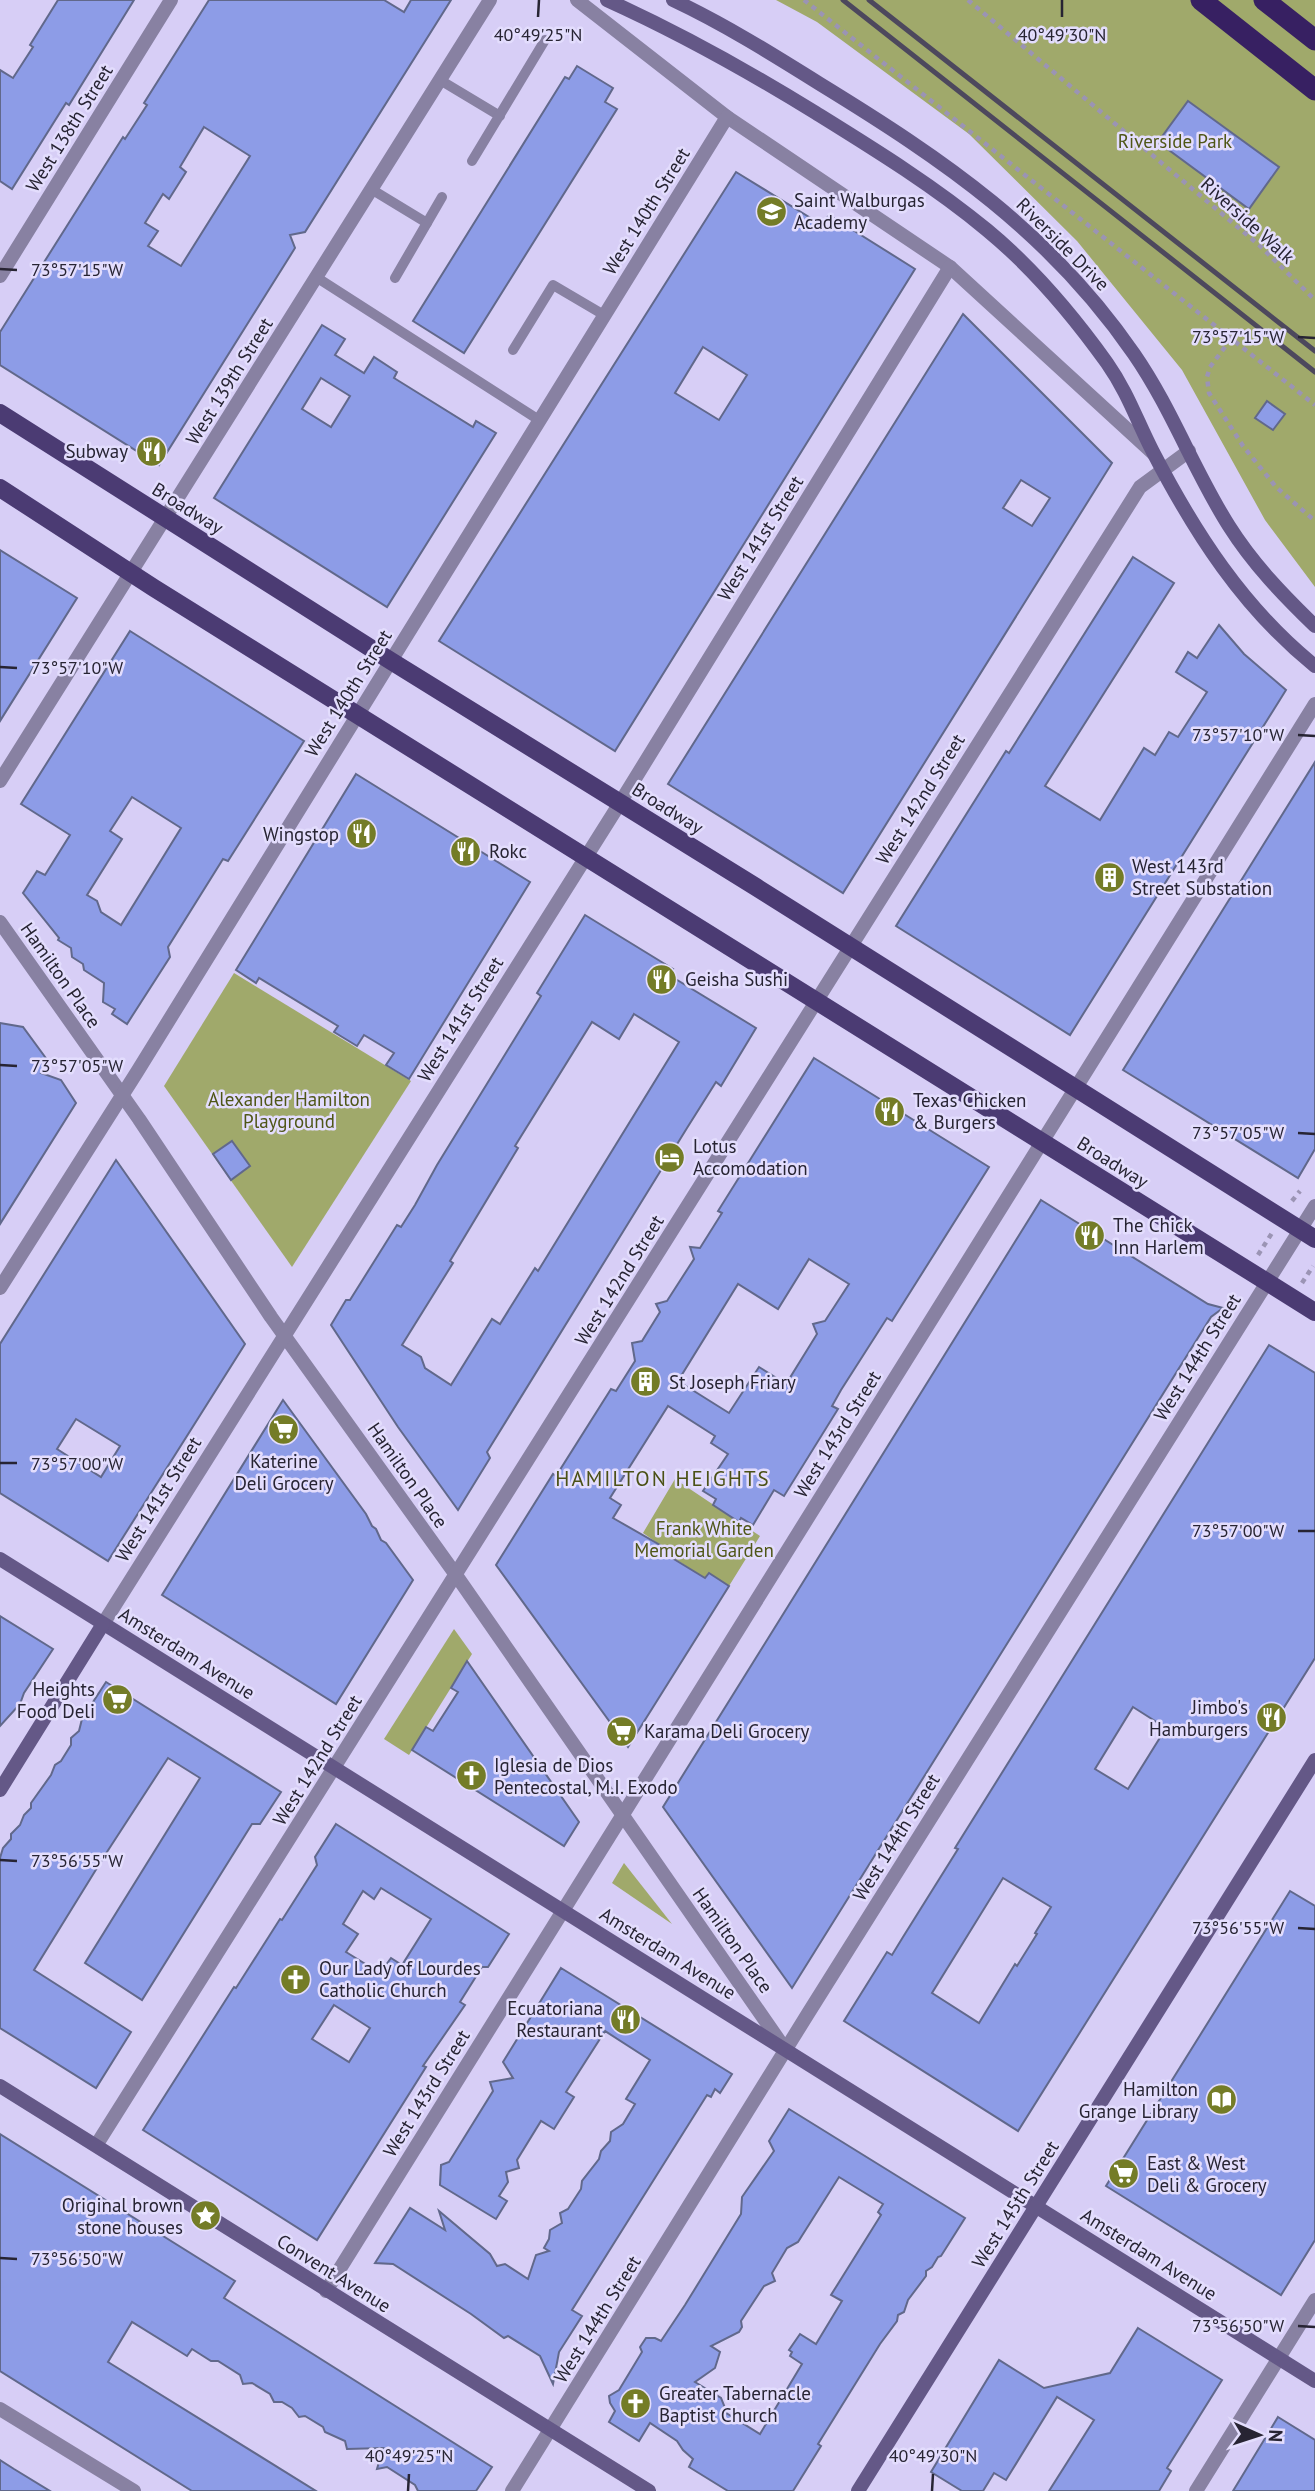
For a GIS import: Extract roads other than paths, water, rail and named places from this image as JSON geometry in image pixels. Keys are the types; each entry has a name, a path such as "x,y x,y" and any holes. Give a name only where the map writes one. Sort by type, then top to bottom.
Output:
{"highway":[{"path":"1200,0 1315,90"},
{"path":"1264,0 1315,40"}],"main road":[{"path":"607,0 669,28 748,72 879,153 986,229 1036,277 1082,330 1123,388 1154,454 1199,535 1235,585 1271,627 1315,666"},
{"name":"Riverside Drive","path":"673,0 762,48 894,130 950,168 1022,225 1066,270 1119,334 1156,389 1229,526 1271,584 1315,626"},
{"name":"Broadway","path":"0,413 1307,1235"},
{"name":"Broadway","path":"0,488 131,573 1315,1312"},
{"name":"Amsterdam Avenue","path":"0,1559 1315,2381"},
{"name":"West 141st Street","path":"0,1790 103,1624"},
{"name":"West 145th Street","path":"858,2491 1315,1759"},
{"name":"Convent Avenue","path":"0,2086 97,2144 326,2291 649,2491"}],"street":[{"name":"West 138th Street","path":"0,276 172,0"},
{"name":"West 139th Street","path":"0,781 490,0"},
{"path":"578,0 727,117 950,267 1154,454"},
{"name":"West 140th Street","path":"0,1288 122,1096 727,117"},
{"name":"West 141st Street","path":"103,1624 620,803 950,267"},
{"name":"West 142nd Street","path":"97,2144 1140,487 1189,451"},
{"name":"West 143rd Street","path":"326,2291 1315,704"},
{"name":"Hamilton Place","path":"0,922 284,1335 456,1575 785,2050"},
{"name":"West 144th Street","path":"512,2491 1267,1282 1307,1235 1315,1206"},
{"path":"1196,2491 1315,2300"},
{"path":"0,2409 134,2491"}],"lane":[{"path":"472,161 545,40"},
{"path":"440,80 500,116"},
{"path":"371,189 427,223"},
{"path":"395,278 442,197"},
{"path":"316,277 539,420"},
{"path":"513,350 552,285 604,315"}],"railway":[{"path":"843,0 1315,372"},
{"path":"869,0 1315,351"}],"place":[{"name":"Saint Walburgas Academy","path":"771,211"},
{"name":"Subway","path":"151,451"},
{"name":"Wingstop","path":"362,834"},
{"name":"Rokc","path":"466,851"},
{"name":"West 143rd Street Substation","path":"1109,877"},
{"name":"Geisha Sushi","path":"662,979"},
{"name":"Texas Chicken & Burgers","path":"890,1111"},
{"name":"Lotus Accomodation","path":"670,1157"},
{"name":"The Chick Inn Harlem","path":"1090,1236"},
{"name":"St Joseph Friary","path":"646,1382"},
{"name":"Katerine Deli Grocery","path":"284,1430"},
{"name":"Heights Food Deli","path":"118,1700"},
{"name":"Jimbo's Hamburgers","path":"1271,1718"},
{"name":"Karama Deli Grocery","path":"621,1731"},
{"name":"Iglesia de Dios Pentecostal, M.I. Exodo","path":"471,1776"},
{"name":"Our Lady of Lourdes Catholic Church","path":"296,1979"},
{"name":"Ecuatoriana Restaurant","path":"626,2019"},
{"name":"Hamilton Grange Library","path":"1221,2100"},
{"name":"East & West Deli & Grocery","path":"1124,2174"},
{"name":"Original brown stone houses","path":"206,2216"},
{"name":"Greater Tabernacle Baptist Church","path":"636,2404"}],"district":[{"name":"HAMILTON HEIGHTS","path":"663,1479"}],"park label":[{"name":"Riverside Park","path":"1175,141"},
{"name":"Alexander Hamilton Playground","path":"289,1110"},
{"name":"Frank White Memorial Garden","path":"704,1539"}]}
